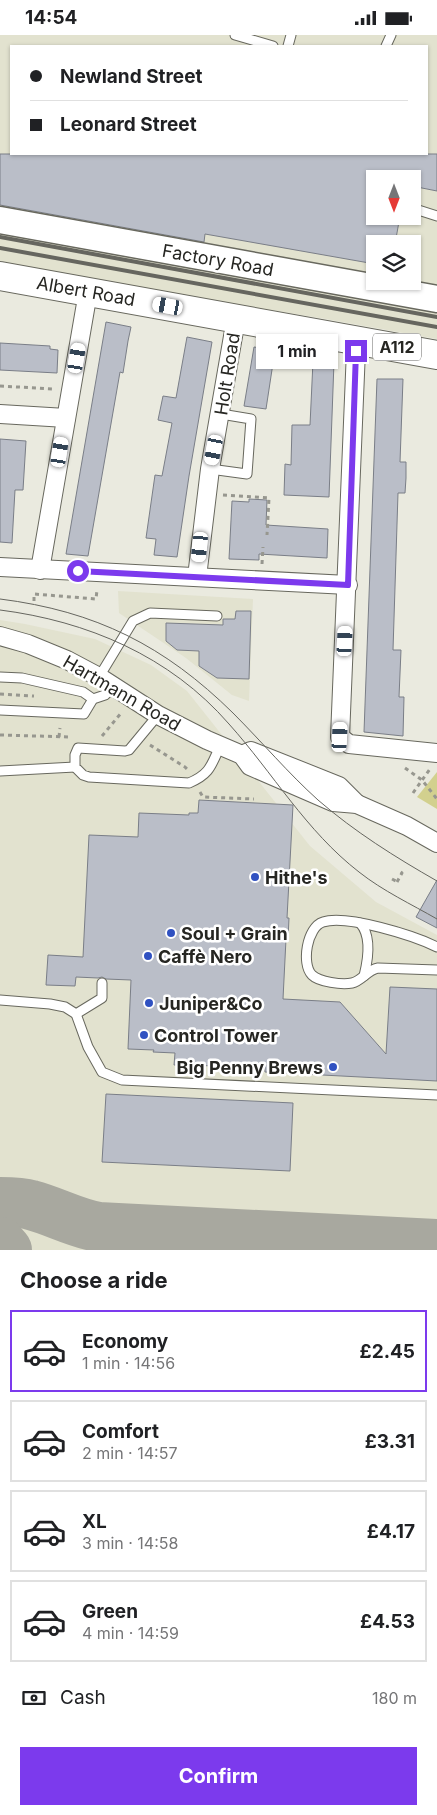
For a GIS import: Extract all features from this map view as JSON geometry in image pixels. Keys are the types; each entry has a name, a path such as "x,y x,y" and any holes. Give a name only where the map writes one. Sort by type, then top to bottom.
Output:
{"main road":[{"name":"Albert Road","path":"0,276 437,355"}],"street":[{"name":"Factory Road","path":"0,220 437,299"},
{"path":"40,570 88,292"},
{"name":"Holt Road","path":"197,577 210,469 236,319"},
{"path":"358,340 340,737 349,744 435,759"},
{"path":"0,414 66,418"},
{"path":"0,567 348,585"},
{"name":"Hartmann Road","path":"0,636 28,644 67,660 99,677 158,715 242,755 250,766 332,802 357,804 408,827 437,843"}],"lane":[{"path":"236,35 270,45"},
{"path":"421,211 437,216"},
{"path":"210,469 247,474 251,419 221,414"},
{"path":"99,677 132,621 150,613 217,616"},
{"path":"0,677 22,678 83,691 93,699"},
{"path":"0,711 84,714 93,699 105,695 114,687"},
{"path":"74,767 78,748 128,750 158,715"},
{"path":"0,771 74,767 83,775 89,777 189,783 203,777 220,746"},
{"path":"437,947 413,937 360,923 330,920 314,928 308,939 307,967 313,977 323,981 352,983 372,969 378,968 437,970"},
{"path":"360,923 364,928 367,940 363,977"},
{"path":"76,1015 102,998 102,983"},
{"path":"0,1000 65,1007 76,1015 88,1047 102,1073 122,1080 437,1095"}],"path":[{"path":"0,386 71,390"},
{"path":"207,494 269,498 267,535"},
{"path":"34,601 34,594 96,599 97,572"},
{"path":"101,737 125,708"},
{"path":"59,737 60,728"},
{"path":"0,735 76,737"},
{"path":"150,745 185,767 189,773"},
{"path":"413,793 435,759"},
{"path":"422,781 437,799"},
{"path":"198,789 204,797 254,799"},
{"path":"392,879 398,882 403,874 398,870"}],"shaded area":[{"path":"0,35 437,35 437,285 421,282 421,235 366,235 366,272 0,207"},
{"path":"0,232 437,307 437,339 150,290 0,261"},
{"path":"118,591 253,599 249,701 232,695 186,658 119,613"},
{"path":"0,620 95,639 151,665 187,691 310,846 376,902 437,935 437,1250 0,1250"},
{"path":"437,772 437,809 417,797"}],"building":[{"path":"0,154 437,154 437,191 421,188 421,170 366,170 366,225 398,225 397,235 366,235 366,262 205,234 204,242 0,205"},
{"path":"106,322 131,327 123,373 120,372 88,556 66,554"},
{"path":"187,337 212,342 177,557 154,555 156,539 146,538 155,475 162,476 172,423 158,420 163,396 176,398"},
{"path":"0,343 50,346 50,349 58,350 57,373 0,370"},
{"path":"254,347 275,350 266,409 244,406"},
{"path":"313,361 334,362 329,497 284,495 285,464 291,465 292,425 310,425"},
{"path":"377,379 403,379 400,462 406,462 406,478 405,493 398,493 393,650 401,650 399,697 404,697 403,736 364,732"},
{"path":"0,439 26,441 23,490 15,490 12,543 0,542"},
{"path":"249,499 267,500 266,525 328,529 327,558 259,554 259,560 229,559 232,501 249,502"},
{"path":"236,611 251,611 249,679 217,678 199,666 199,651 177,650 166,641 166,623 223,625 223,619 235,619"},
{"path":"199,800 293,805 287,918 289,918 288,939 286,939 283,999 340,1002 386,1054 390,987 437,989 437,1081 265,1072 265,1067 174,1065 175,1053 128,1049 131,980 76,977 75,986 46,985 48,955 83,957 89,835 138,837 139,813 189,815 189,813 198,813"},
{"path":"437,880 437,928 416,917"},
{"path":"106,1094 293,1103 290,1171 102,1162"}],"taxiway":[{"path":"0,1202 27,1204 98,1227 437,1244"},
{"path":"0,1242 7,1250"}],"tram line":[{"path":"0,599 67,612 127,635 155,651 207,689 233,713 307,790 332,812 376,844 437,881"},
{"path":"0,610 32,615 95,633 154,661 181,679 206,700 229,724 306,820 340,856 378,885 437,919"}],"railway":[{"path":"0,237 437,317"},
{"path":"0,248 437,327"}],"place":[{"name":"Hithe's","path":"255,877"},
{"name":"Soul + Grain","path":"171,933"},
{"name":"Caffè Nero","path":"148,956"},
{"name":"Juniper&Co","path":"149,1003"},
{"name":"Control Tower","path":"144,1035"},
{"name":"Big Penny Brews","path":"333,1067"}],"route":[{"path":"78,571 348,585 356,351"}]}
